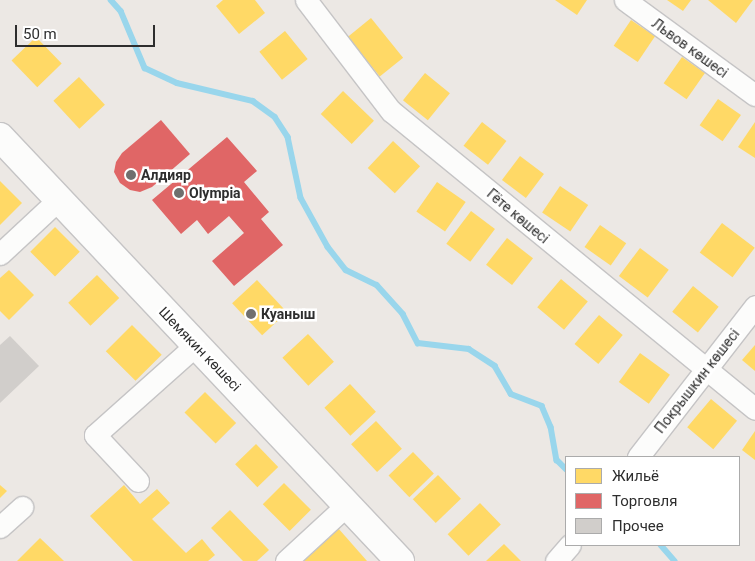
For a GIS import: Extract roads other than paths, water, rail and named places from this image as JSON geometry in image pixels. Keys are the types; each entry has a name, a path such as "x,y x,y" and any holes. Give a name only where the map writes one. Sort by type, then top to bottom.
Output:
{"main road":[{"name":"Шемякин көшесі","path":"0,137 400,561"}],"street":[{"name":"Гёте көшесі","path":"306,0 391,110 704,370 755,409"},
{"name":"Львов көшесі","path":"625,0 755,95"},
{"path":"0,254 58,200"},
{"name":"Покрышкин көшесі","path":"639,456 755,306"},
{"path":"138,481 95,435 196,345"},
{"path":"286,561 347,505"},
{"path":"0,527 22,507"},
{"path":"556,561 569,546"}],"waterway":[{"path":"111,0 121,11 145,68 177,83 253,101 275,117 288,137 301,198 328,247 346,270 377,285 403,314 418,343 469,349 495,366 511,394 542,406 551,427 557,460 565,468"},
{"path":"662,546 675,561"}],"place":[{"name":"Алдияр","path":"131,175"},
{"name":"Olympia","path":"179,193"},
{"name":"Куаныш","path":"251,314"}]}
